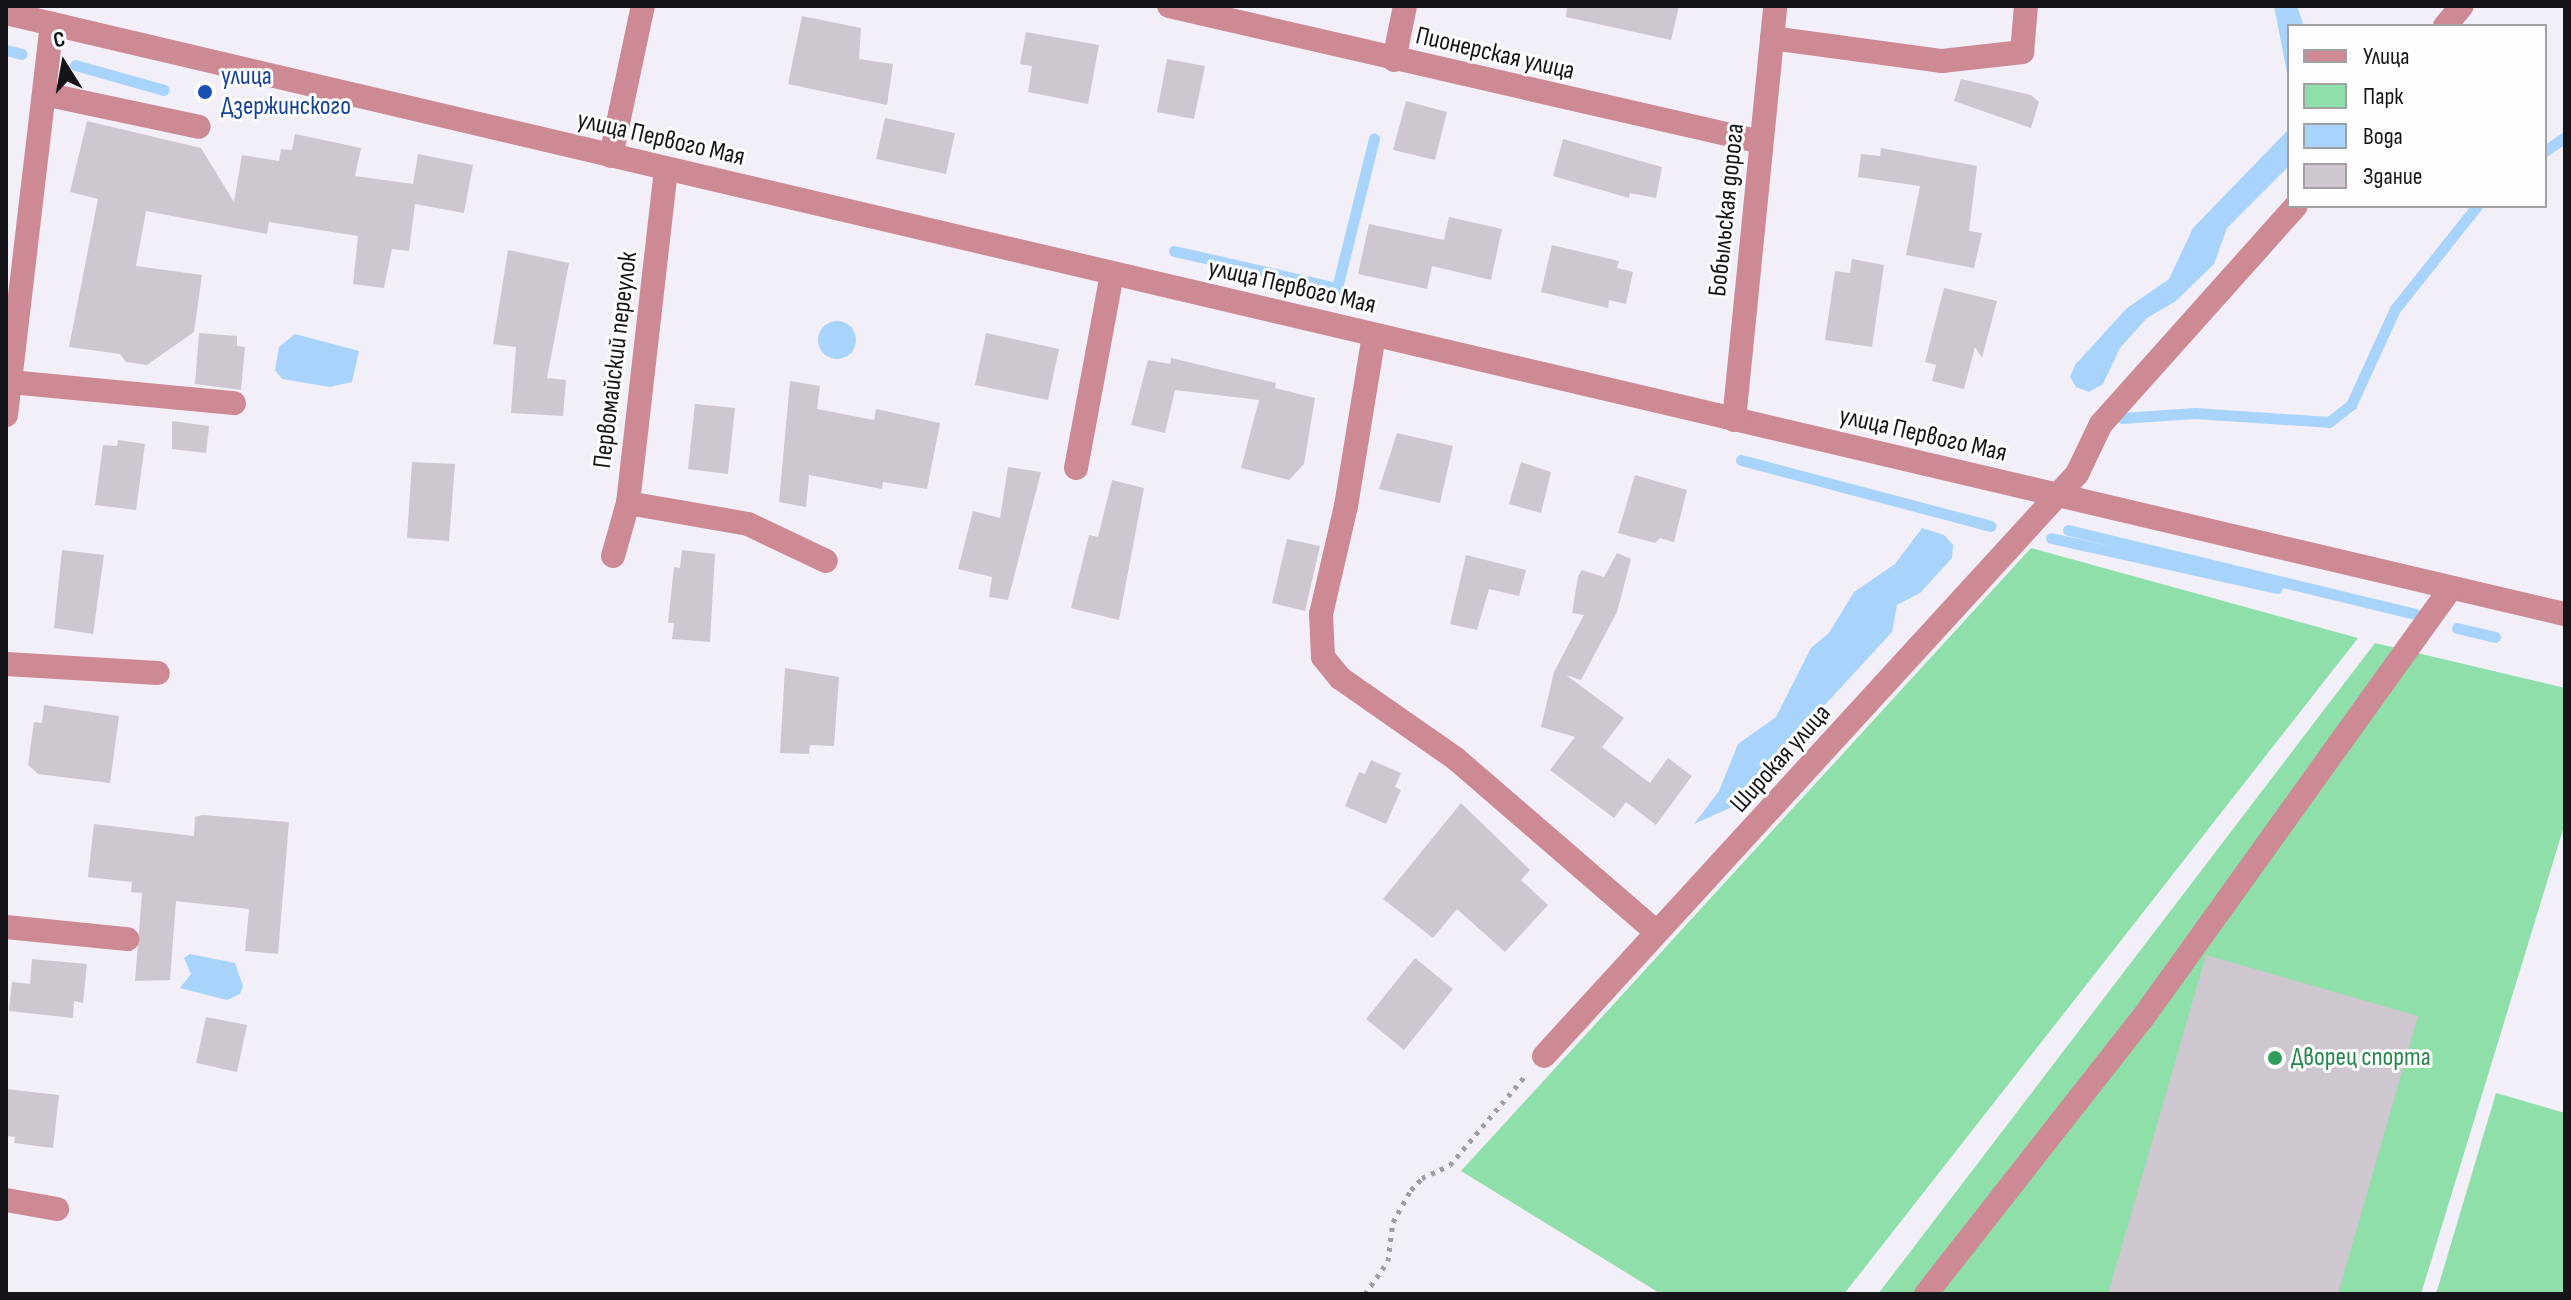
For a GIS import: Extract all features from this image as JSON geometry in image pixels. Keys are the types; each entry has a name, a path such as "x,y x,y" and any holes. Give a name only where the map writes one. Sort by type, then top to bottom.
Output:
{"street":[{"path":"611,156 643,6"},
{"name":"Пионерская улица","path":"1169,6 1761,142"},
{"path":"1394,60 1405,6"},
{"name":"Бобыльская дорога","path":"1734,420 1775,6"},
{"path":"1772,38 1942,61 2022,52 2026,6"},
{"path":"2447,24 2462,6"},
{"name":"улица Первого Мая","path":"6,13 2565,614"},
{"path":"52,24 8,396 234,403"},
{"path":"44,94 199,127"},
{"name":"Первомайский переулок","path":"613,556 628,503 666,170"},
{"name":"Широкая улица","path":"1544,1056 1655,931 1766,818 2077,474 2101,424 2294,208"},
{"path":"1076,468 1112,274"},
{"path":"1374,335 1346,506 1321,614 1323,657 1340,678 1456,759 1655,931"},
{"path":"628,503 748,524 826,561"},
{"path":"1926,1294 2142,1019 2451,588"},
{"path":"6,664 158,673"},
{"path":"6,927 127,939"},
{"path":"6,1200 57,1209"}],"path":[{"path":"1365,1294 1388,1261 1393,1222 1411,1190 1422,1178 1450,1165 1544,1056"}],"green space":[{"path":"2031,548 2358,638 1844,1294 1661,1294 1461,1171"},
{"name":"Дворец спорта","path":"2375,643 2565,688 2565,823 2421,1294 1878,1294"},
{"path":"2496,1093 2565,1113 2565,1294 2436,1294"}],"water":[{"path":"2274,6 2297,6 2303,24 2287,24 2287,73"},
{"path":"2287,131 2287,168 2227,228 2214,264 2176,301 2147,318 2120,348 2103,384 2089,392 2076,387 2070,377 2075,365 2127,308 2169,279 2193,228"},
{"path":"837,321 850,327 856,340 850,353 837,359 824,353 818,340 824,327"},
{"path":"295,334 359,351 352,382 330,387 282,379 275,370 279,347"},
{"path":"1922,528 1944,535 1953,545 1952,558 1920,593 1897,605 1892,632 1730,808 1694,824 1719,791 1738,744 1776,717 1811,648 1829,633 1854,592 1895,564"},
{"path":"190,954 235,963 243,986 240,994 227,1000 180,988 191,974 184,958"}],"building":[{"path":"1567,6 1679,6 1671,40 1566,17"},
{"path":"802,16 861,28 859,59 893,64 887,105 788,84"},
{"path":"1026,32 1099,45 1088,104 1028,92 1032,66 1020,64"},
{"path":"1167,59 1205,66 1194,119 1157,112"},
{"path":"1961,79 2031,95 2039,102 2031,128 1954,101"},
{"path":"1406,101 1447,112 1435,160 1393,150"},
{"path":"885,118 955,133 946,174 876,159"},
{"path":"87,121 201,148 234,202 242,155 279,161 281,149 292,150 295,134 361,148 355,176 413,184 418,154 473,165 464,213 415,204 409,251 392,249 384,288 353,284 358,236 269,222 267,234 146,211 136,266 202,275 194,332 147,365 126,362 120,354 69,347 98,199 70,192"},
{"path":"1563,139 1662,167 1656,198 1630,193 1629,198 1553,176"},
{"path":"1881,148 1977,166 1969,231 1982,233 1974,268 1906,255 1920,186 1858,177 1861,154 1880,156"},
{"path":"1449,217 1502,229 1491,280 1432,266 1427,289 1358,274 1369,224 1444,240"},
{"path":"1552,245 1619,261 1617,268 1633,272 1626,304 1609,300 1608,308 1541,292"},
{"path":"508,250 569,263 547,378 566,380 563,416 511,413 516,347 493,344"},
{"path":"1852,259 1884,265 1872,347 1825,340 1835,271 1850,273"},
{"path":"1944,288 1997,301 1982,358 1975,347 1964,389 1932,381 1936,365 1925,362"},
{"path":"199,333 237,336 237,346 245,347 241,390 195,384"},
{"path":"986,333 1059,349 1048,400 975,385"},
{"path":"1171,358 1276,383 1275,388 1315,398 1304,464 1289,480 1241,468 1259,400 1175,390 1165,433 1131,425 1148,360 1170,364"},
{"path":"790,381 820,386 817,409 874,420 876,409 940,423 927,489 883,482 882,489 809,475 806,507 779,502"},
{"path":"695,404 735,408 728,474 688,469"},
{"path":"172,421 209,426 206,453 172,449"},
{"path":"1397,433 1453,446 1440,503 1379,489"},
{"path":"118,440 145,444 136,510 95,505 103,445 117,446"},
{"path":"412,462 455,464 449,541 407,538"},
{"path":"1521,462 1551,472 1541,513 1509,504"},
{"path":"1008,467 1041,472 1008,600 989,597 992,577 958,569 973,511 1000,518"},
{"path":"1635,475 1687,490 1674,542 1660,538 1655,543 1618,533"},
{"path":"1112,480 1144,488 1119,620 1071,608 1089,535 1098,537"},
{"path":"1287,539 1320,546 1305,611 1272,603"},
{"path":"62,550 104,555 93,634 54,628"},
{"path":"682,550 715,554 710,642 672,639 674,623 668,623 674,567 680,568"},
{"path":"1617,553 1631,559 1617,612 1581,680 1566,675 1624,718 1602,747 1650,783 1668,758 1692,776 1656,825 1626,802 1614,818 1550,770 1575,737 1541,727 1554,672 1584,615 1572,613 1578,576 1582,570 1604,577"},
{"path":"1466,555 1526,570 1519,596 1489,589 1477,630 1450,624"},
{"path":"785,668 839,677 834,746 810,745 809,754 780,753"},
{"path":"44,705 119,716 110,783 38,774 28,765 34,722 42,723"},
{"path":"1371,760 1401,773 1395,787 1401,790 1386,824 1345,806 1359,772 1365,774"},
{"path":"1461,803 1530,870 1521,880 1548,905 1505,952 1457,909 1433,938 1383,899"},
{"path":"195,817 289,822 278,954 245,951 249,909 176,901 170,980 135,981 142,893 131,892 132,882 88,877 94,824 194,836"},
{"path":"2206,955 2418,1016 2338,1294 2108,1294"},
{"path":"1415,958 1453,989 1404,1050 1366,1019"},
{"path":"32,959 87,964 83,1003 74,1001 73,1018 9,1011 12,982 30,984"},
{"path":"206,1017 247,1025 237,1072 196,1063"},
{"path":"6,1089 59,1095 53,1148 14,1143 15,1137 6,1136"}],"waterway":[{"path":"6,50 22,54"},
{"path":"75,65 164,90"},
{"path":"2547,150 2565,137"},
{"path":"1174,251 1337,288 1374,139"},
{"path":"2122,418 2195,413 2329,422 2351,405 2395,309 2475,208"},
{"path":"1741,460 1990,526"},
{"path":"2068,530 2415,614"},
{"path":"2051,538 2277,588"},
{"path":"2457,628 2495,637"}],"place":[{"name":"улица Дзержинского","path":"205,92"},
{"name":"Дворец спорта","path":"2275,1058"}]}
